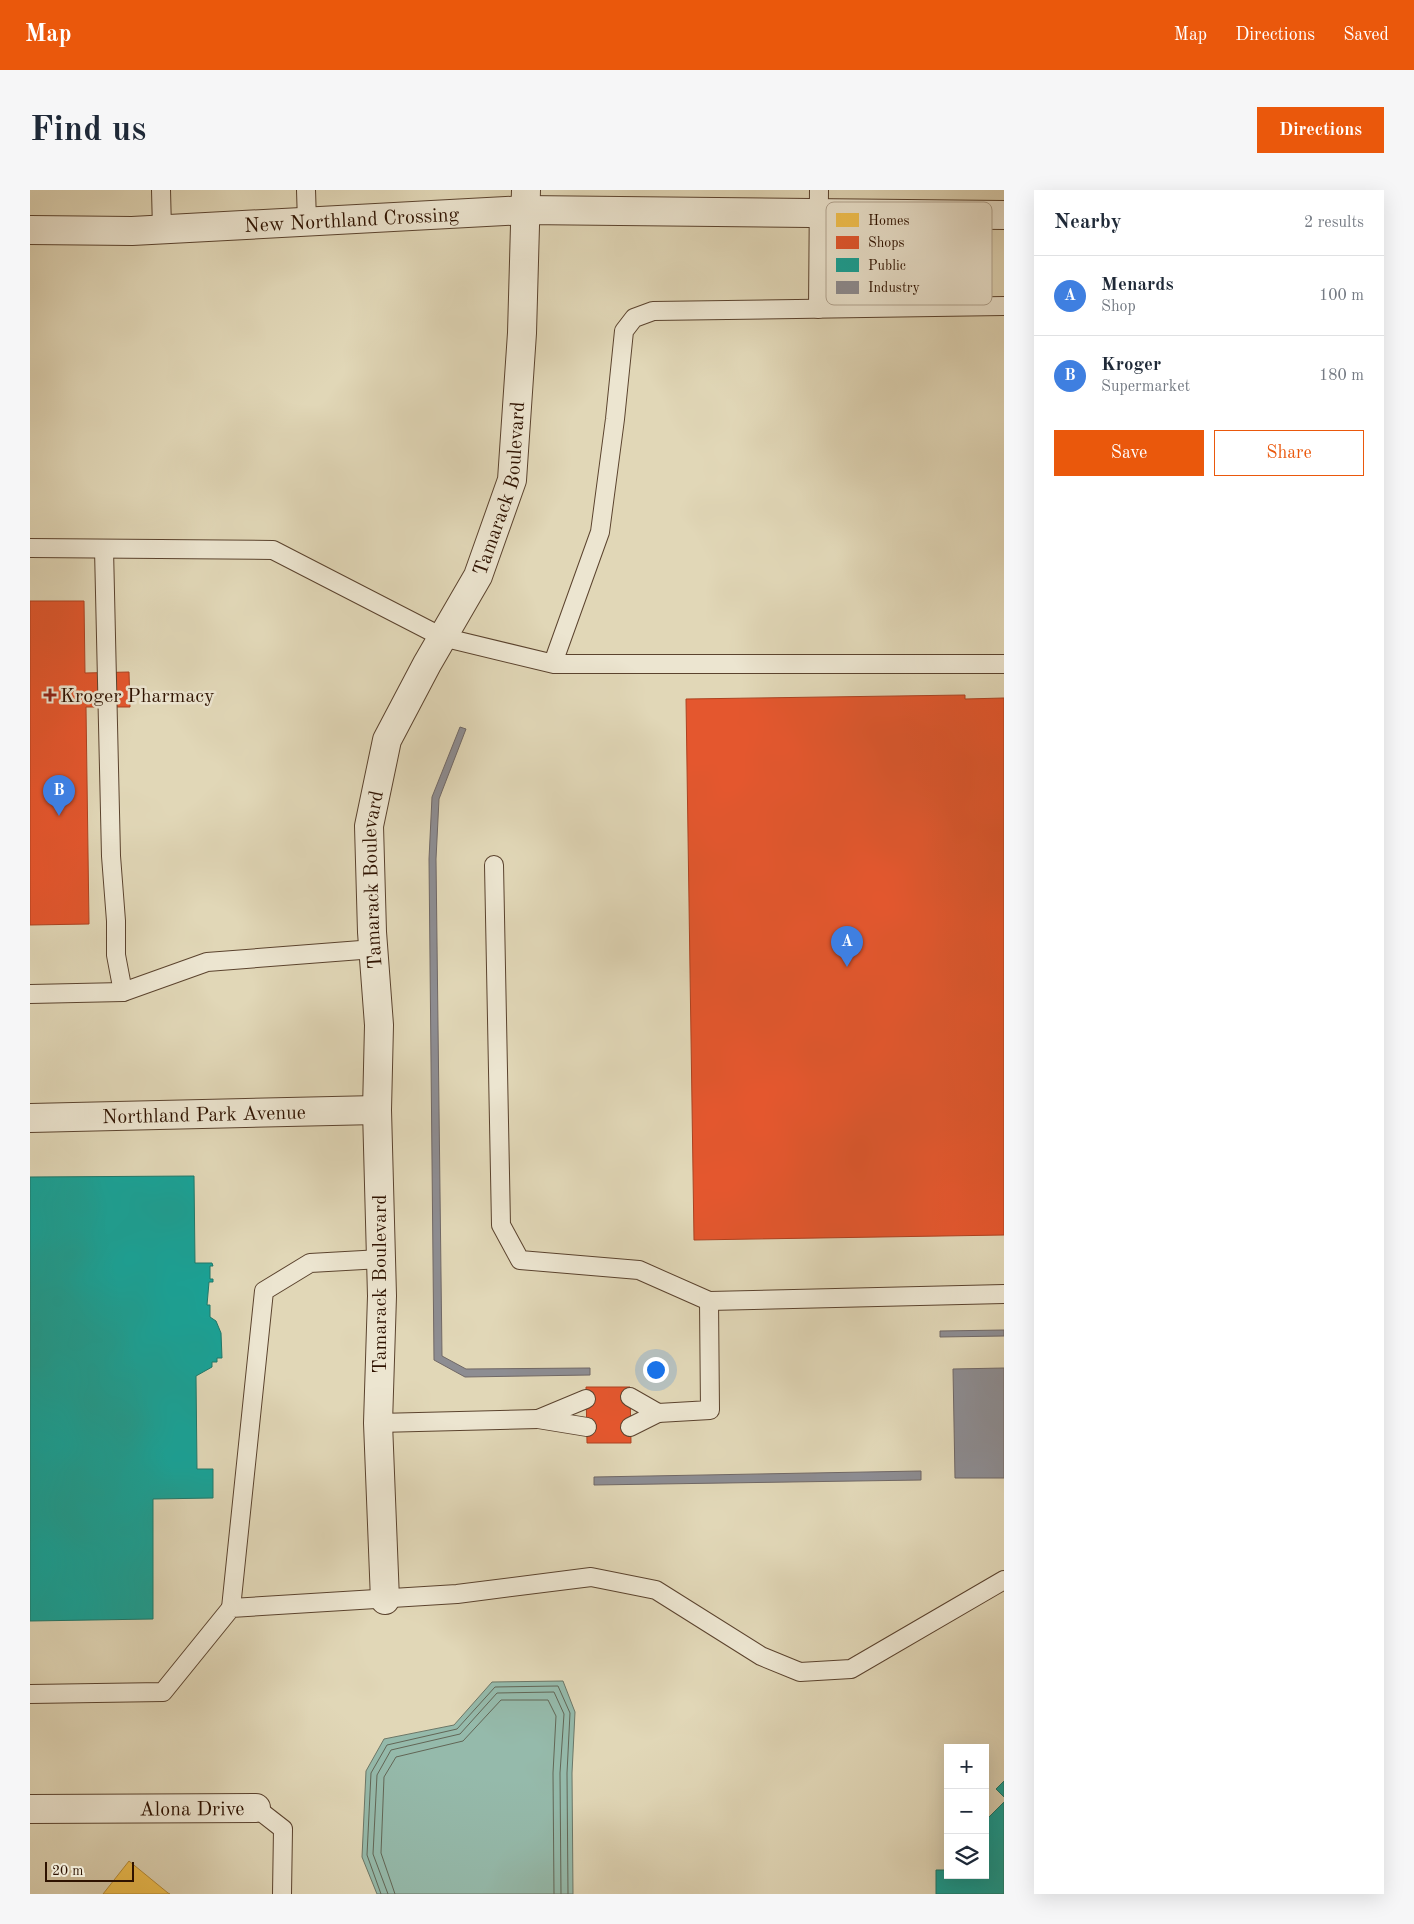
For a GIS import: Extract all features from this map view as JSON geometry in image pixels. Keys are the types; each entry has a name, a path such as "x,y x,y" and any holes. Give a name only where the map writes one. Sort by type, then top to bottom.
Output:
{"street":[{"name":"New Northland Crossing","path":"30,230 162,229 307,222 526,200 833,202"},
{"name":"Tamarack Boulevard","path":"385,1600 378,1423 380,1259 376,1110 379,1024 369,826 388,740 442,637 478,576 512,480 522,333 526,200"},
{"name":"Northland Park Avenue","path":"30,1118 376,1110"},
{"name":"Alona Drive","path":"30,1809 256,1808"}],"lane":[{"path":"161,190 162,229"},
{"path":"306,190 307,222"},
{"path":"818,309 819,201"},
{"path":"553,663 600,532 624,331 634,318 653,311 1004,306"},
{"path":"30,548 273,550 442,637 553,663 1004,664"},
{"path":"104,549 111,856 116,921 116,955 123,992"},
{"path":"494,865 502,1225 520,1260 639,1270 709,1301 1004,1294"},
{"path":"30,994 123,992 207,962 374,949"},
{"path":"30,1694 163,1692 231,1608 264,1291 310,1263 380,1259"},
{"path":"630,1426 658,1413 710,1410 709,1301"},
{"path":"630,1397 658,1413"},
{"path":"538,1419 586,1398"},
{"path":"378,1423 538,1419 586,1427"},
{"path":"231,1608 385,1600 457,1594 591,1577 656,1590 761,1656 800,1672 851,1669 1004,1580"},
{"name":"Alona Drive","path":"256,1808 284,1829 282,1894"}],"water":[{"path":"563,1681 575,1712 572,1773 573,1894 377,1894 362,1857 366,1771 384,1739 454,1725 492,1682"}],"building: Homes":[{"path":"129,1861 168,1893 170,1894 103,1894"}],"building: Shops":[{"path":"30,601 84,601 85,673 129,672 130,707 86,707 89,924 30,925"},
{"path":"965,695 965,699 1004,698 1004,1235 694,1240 686,699"},
{"path":"586,1387 630,1387 631,1443 587,1443"}],"building: Public":[{"path":"194,1176 195,1263 212,1263 213,1266 210,1266 210,1279 213,1279 213,1282 209,1282 207,1305 210,1305 210,1317 216,1321 221,1333 222,1358 217,1358 217,1362 212,1362 212,1367 196,1376 197,1469 213,1469 213,1498 153,1499 153,1619 30,1621 30,1177"},
{"path":"1004,1781 1004,1797 996,1789"},
{"path":"1004,1802 1004,1894 936,1894 936,1870 944,1870 944,1879 989,1879 989,1817"}],"building: Industry":[{"path":"460,727 466,729 439,799 436,859 442,1356 466,1369 590,1368 590,1375 465,1377 434,1360 429,859 432,797"},
{"path":"1004,1330 1004,1336 940,1337 940,1331"},
{"path":"1004,1368 1004,1478 955,1478 953,1369"},
{"path":"921,1471 921,1480 594,1485 594,1477"}],"place":[{"name":"Kroger Pharmacy","path":"50,695"},
{"name":"Kroger","path":"59,816"},
{"name":"Menards","path":"847,967"}]}
